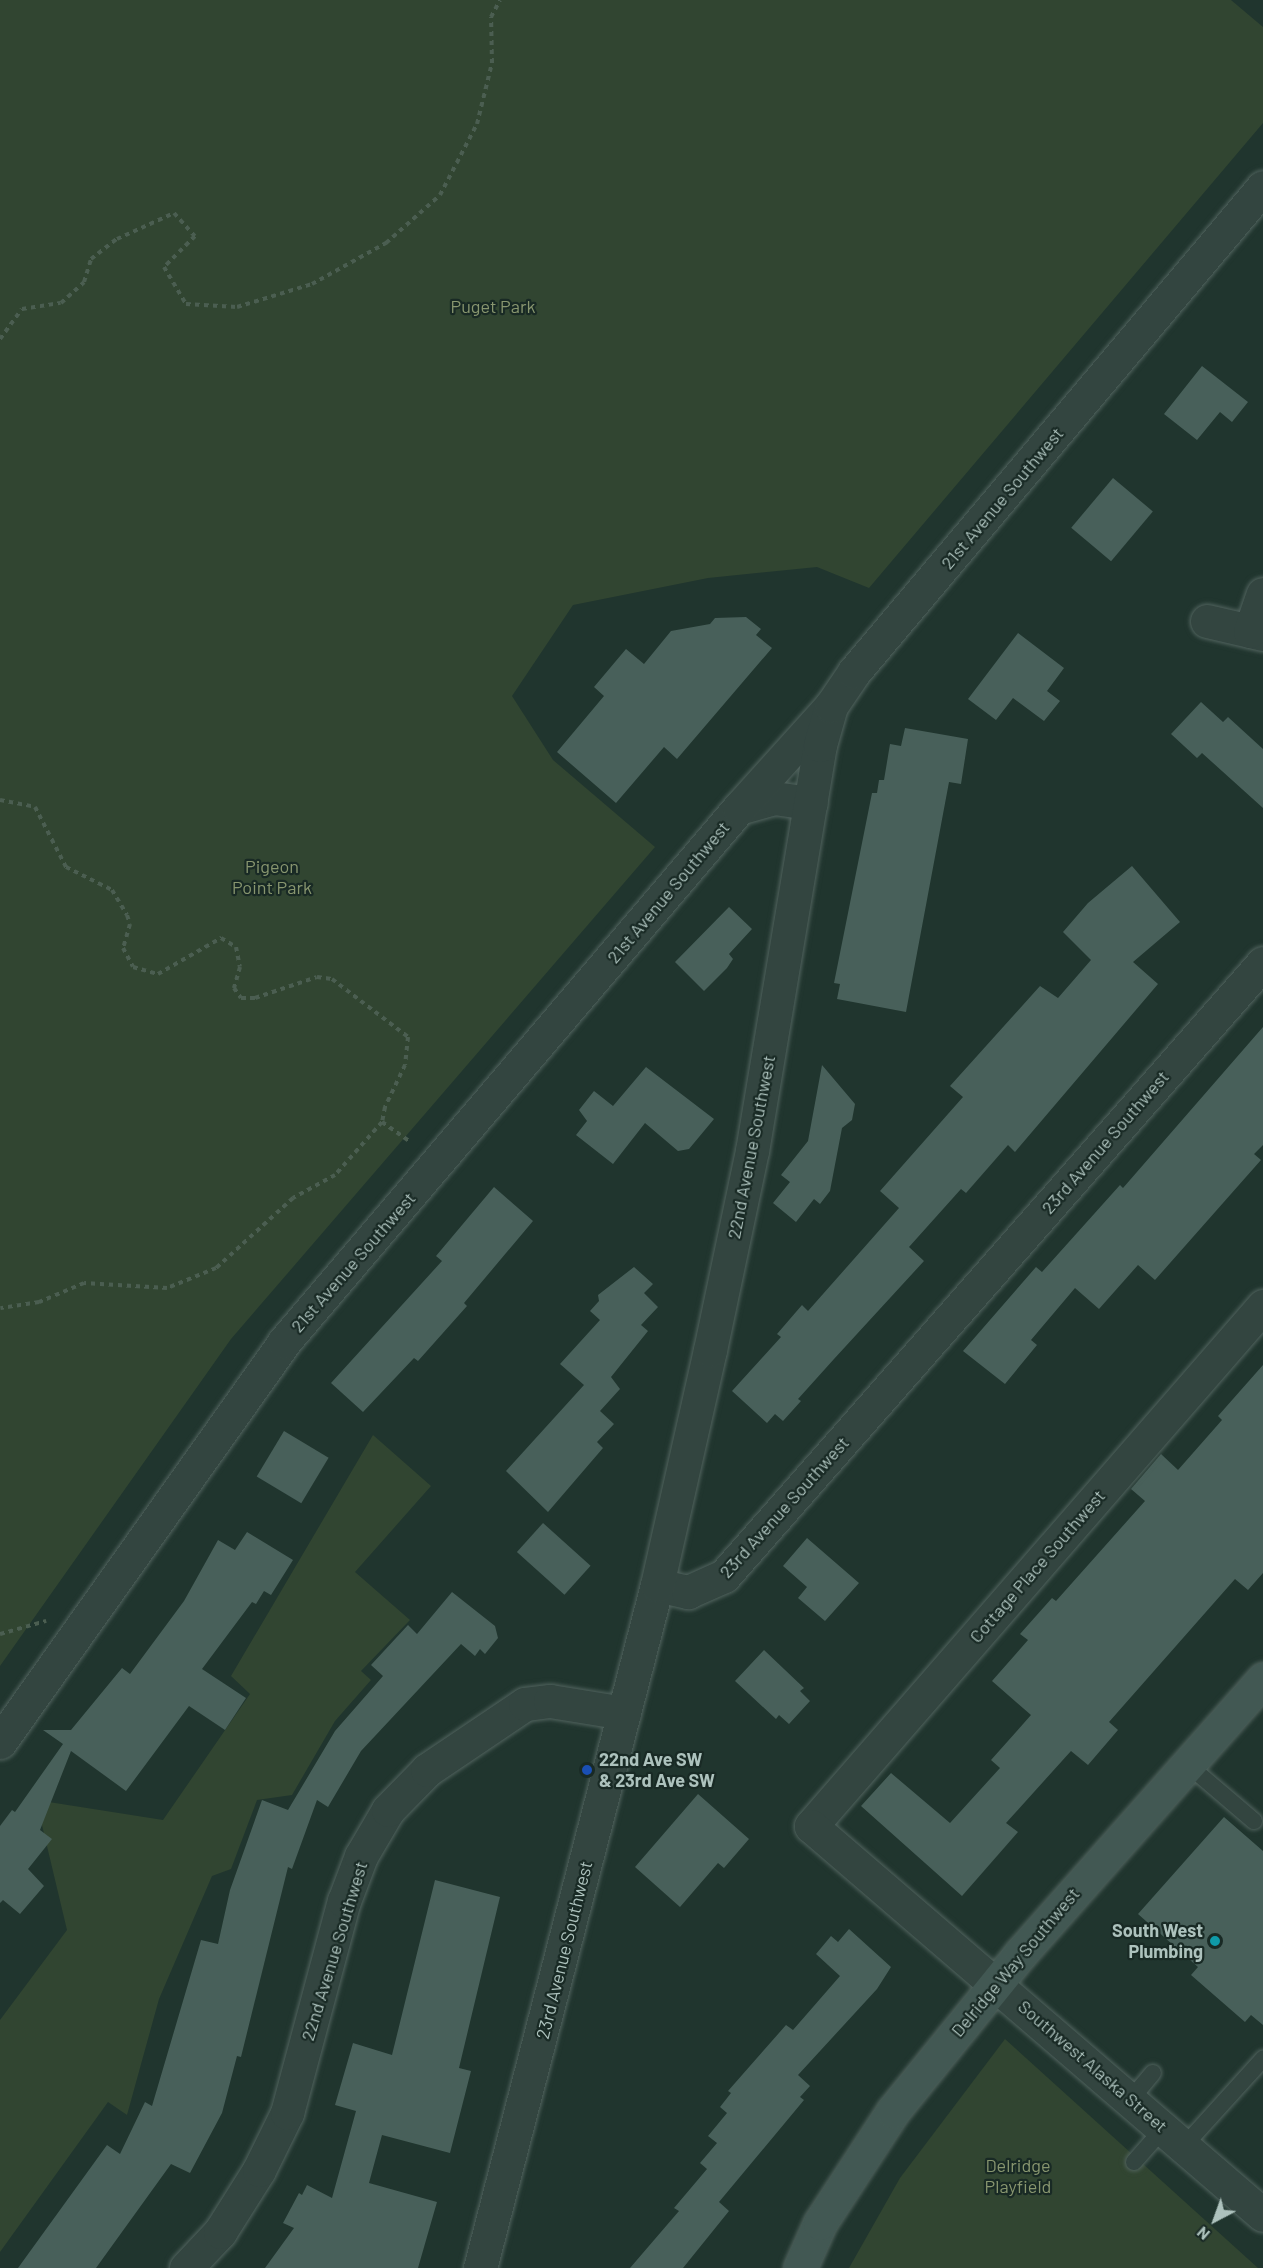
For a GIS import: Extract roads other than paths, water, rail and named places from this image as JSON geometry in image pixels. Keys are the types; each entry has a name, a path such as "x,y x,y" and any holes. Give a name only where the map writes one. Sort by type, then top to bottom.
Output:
{"main road":[{"name":"Delridge Way Southwest","path":"800,2268 820,2223 893,2111 995,1983 1263,1679"}],"street":[{"name":"21st Avenue Southwest","path":"0,1742 284,1342 739,808 831,706 883,638 1263,187"},
{"path":"1208,621 1257,633 1263,594"},
{"name":"22nd Avenue Southwest","path":"657,1585 752,1150 824,726 831,706"},
{"name":"21st Avenue Southwest","path":"739,808 774,798 811,803"},
{"name":"23rd Avenue Southwest","path":"480,2268 657,1585 688,1592 708,1586 731,1569 1263,963"},
{"name":"Cottage Place Southwest","path":"811,1826 1263,1306"},
{"name":"22nd Avenue Southwest","path":"186,2268 220,2232 259,2170 287,2113 344,1901 361,1856 388,1810 427,1770 525,1704 550,1701 624,1713"},
{"name":"Southwest Alaska Street","path":"811,1826 1131,2099 1263,2215"}],"lane":[{"path":"1187,1764 1254,1821"},
{"path":"1134,2162 1174,2137 1263,2059"},
{"path":"1131,2099 1153,2073"}],"place":[{"name":"22nd Ave SW & 23rd Ave SW","path":"587,1770"},
{"name":"South West Plumbing","path":"1215,1941"}],"park label":[{"name":"Puget Park","path":"493,306"},
{"name":"Pigeon Point Park","path":"272,877"},
{"name":"Delridge Playfield","path":"1018,2176"}]}
